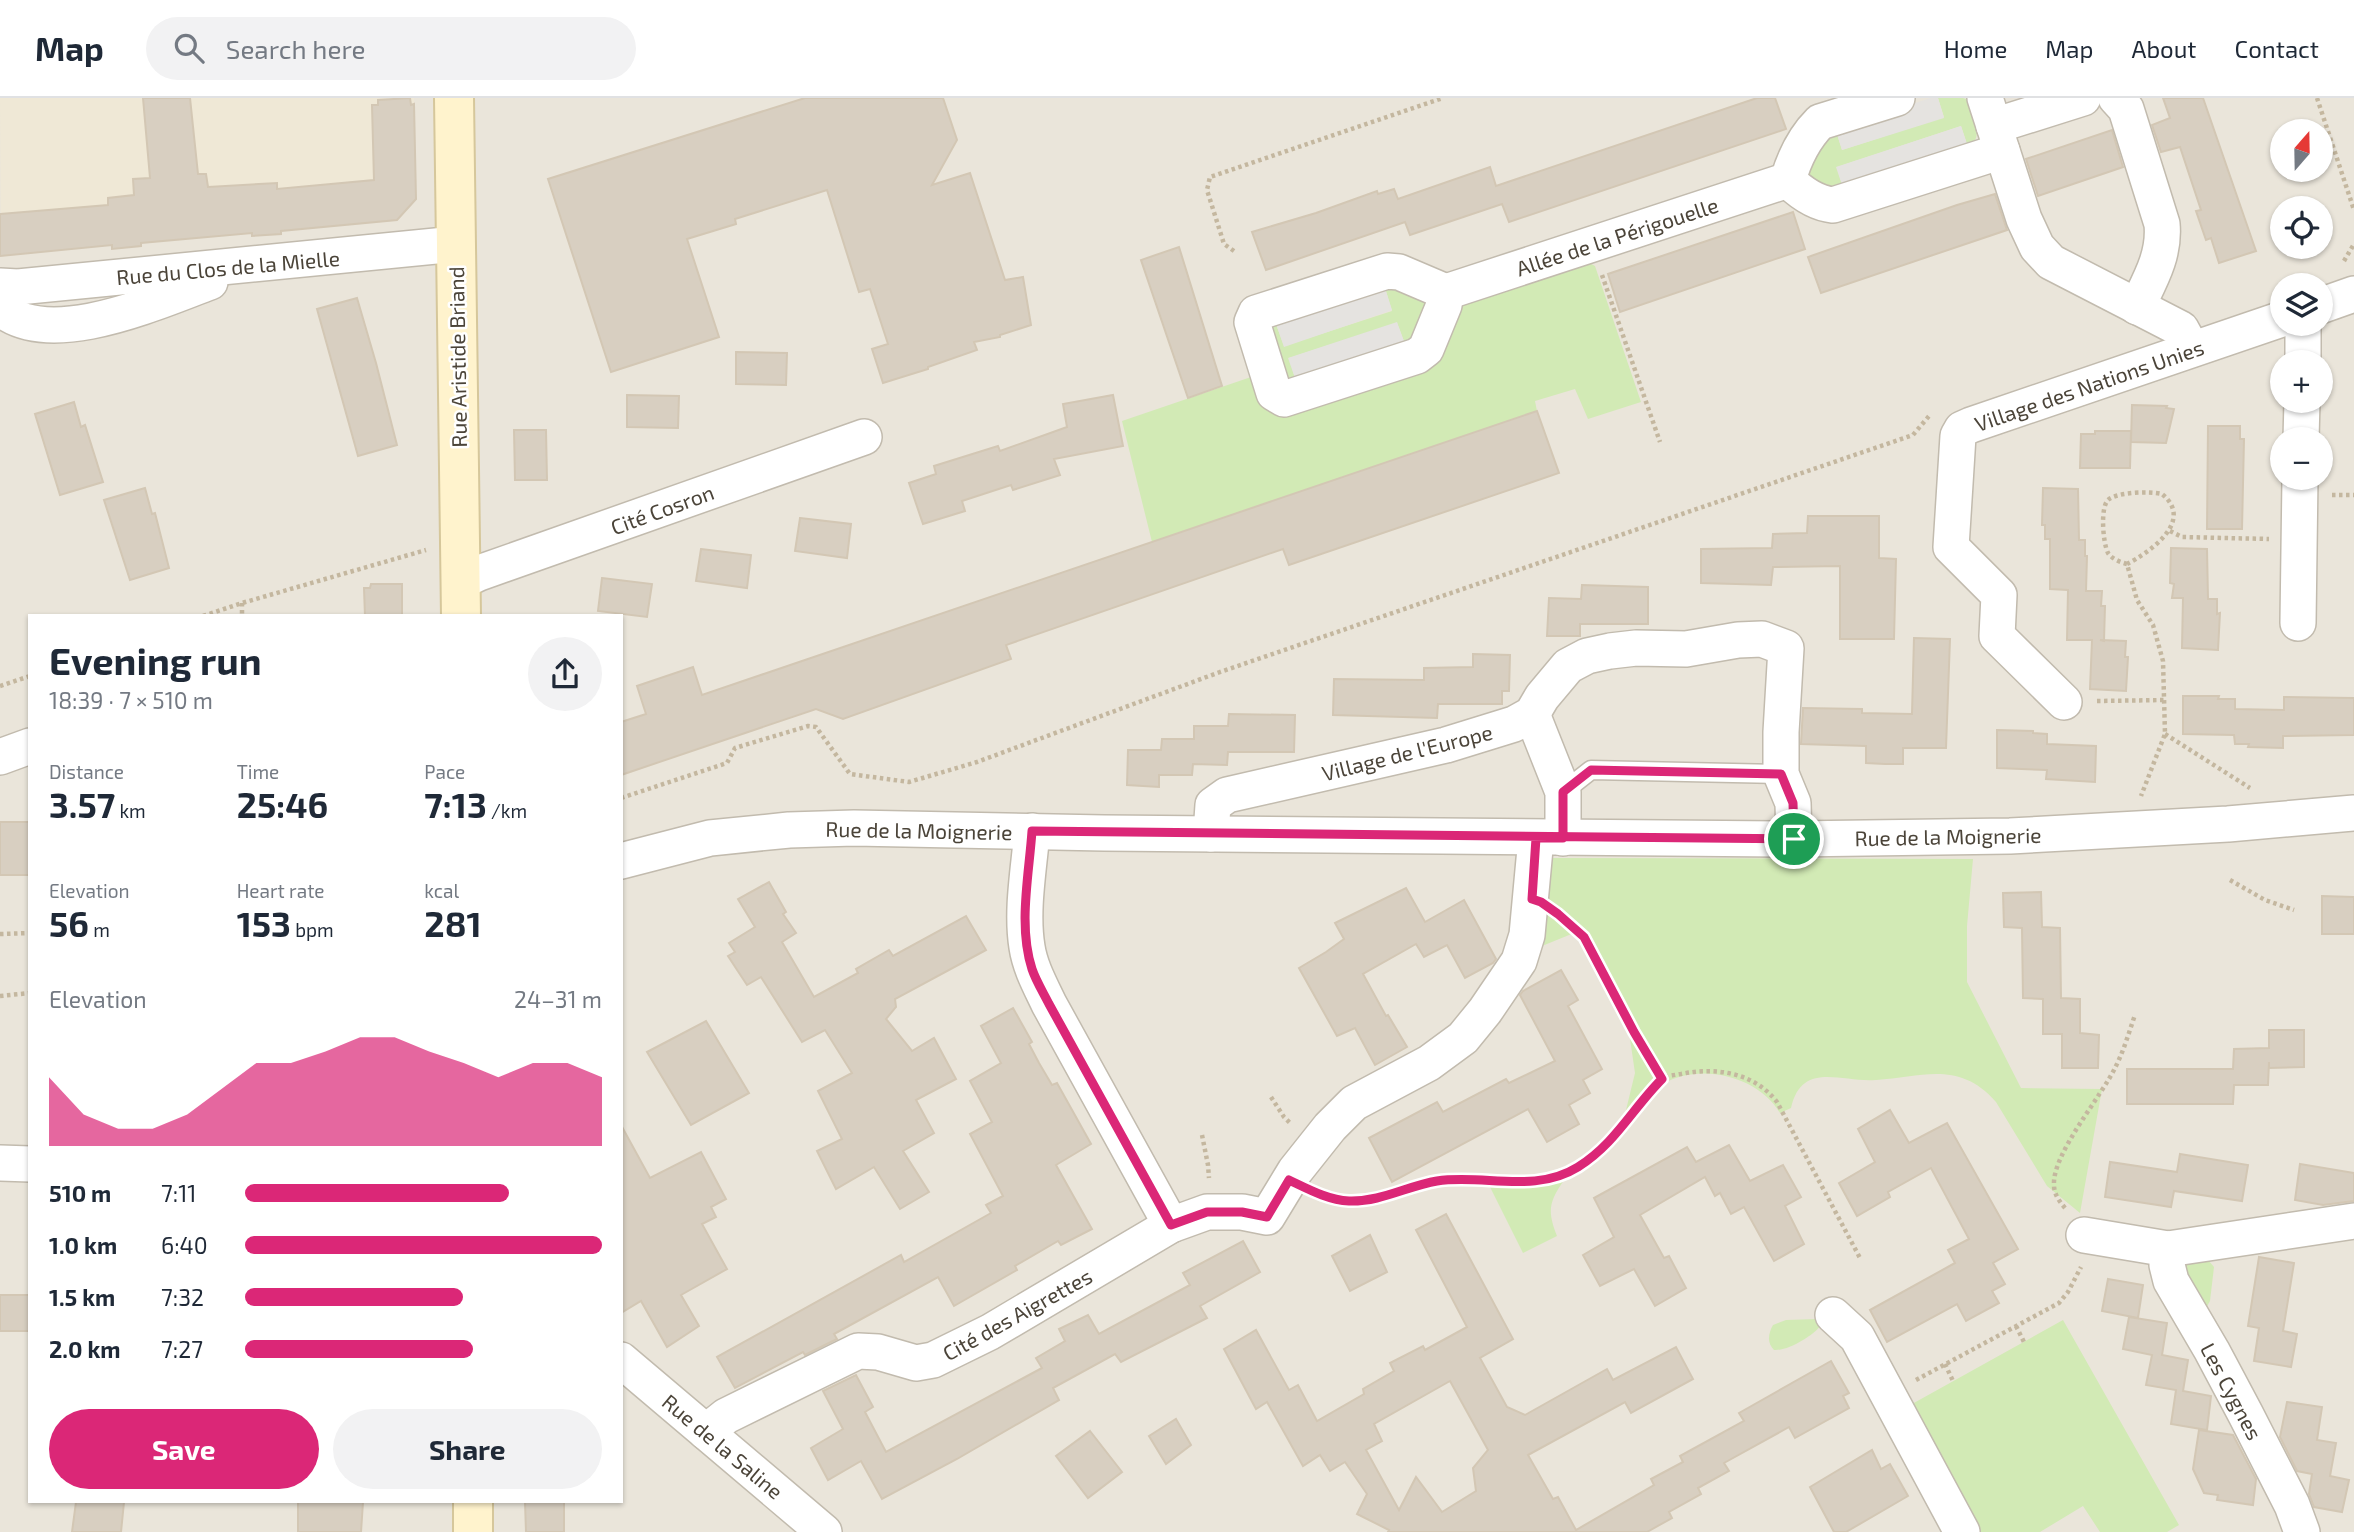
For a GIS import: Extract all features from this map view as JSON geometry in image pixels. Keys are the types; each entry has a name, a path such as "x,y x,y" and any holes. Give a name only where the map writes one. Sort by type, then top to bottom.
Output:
{"main road":[{"name":"Rue Aristide Briand","path":"454,98 460,599"},
{"path":"473,1503 473,1532"}],"street":[{"path":"1897,98 1820,122 1812,130 1788,180 1799,191 1823,204 1833,205 1994,125 2083,98"},
{"path":"2116,98 2126,109 2162,224 2164,239 2160,257 2137,307"},
{"path":"1994,125 2024,219 2037,247 2051,262 2181,329 2192,349"},
{"name":"Allée de la Périgouelle","path":"1446,292 1788,180"},
{"name":"Rue du Clos de la Mielle","path":"0,286 18,287 456,244"},
{"path":"0,308 26,321 49,324 101,320 267,263"},
{"path":"1387,271 1399,272 1446,292 1444,306 1426,349 1417,356 1284,399 1274,393 1252,322 1256,313 1387,271"},
{"path":"2333,301 2354,294"},
{"name":"Village des Nations Unies","path":"2064,702 1997,636 1999,595 1951,547 1958,436 1962,429 1971,425 2270,323"},
{"name":"Cité Cosron","path":"460,599 864,437"},
{"path":"2298,623 2300,490"},
{"path":"1289,1180 1354,1103 1429,1063 1463,1038 1519,961 1528,935 1532,899 1563,792 1532,714 1554,681 1569,666 1587,656 1636,648 1686,649 1738,640 1762,639 1786,648 1781,774 1793,803 1794,839"},
{"name":"Village de l'Europe","path":"1211,834 1213,805 1227,795 1446,745 1514,724 1532,714"},
{"path":"0,757 28,747"},
{"path":"0,763 28,763"},
{"name":"Rue de la Moignerie","path":"623,860 710,838 789,830 906,828 1211,834 1794,839 2010,836 2354,813"},
{"path":"1032,831 1026,929 1033,970 1049,1004 1185,1220"},
{"path":"0,1163 28,1164"},
{"name":"Cité des Aigrettes","path":"706,1432 726,1416 858,1351 877,1352 916,1363 933,1360 990,1332 1185,1220 1207,1212 1242,1212 1267,1217 1289,1180"},
{"path":"2084,1235 2168,1249 2354,1221"},
{"name":"Les Cygnes","path":"2168,1249 2167,1265 2171,1281 2252,1426 2302,1532"},
{"path":"1833,1315 1857,1337 1962,1532"},
{"name":"Rue de la Saline","path":"623,1362 824,1532"}],"lane":[{"path":"1563,792 1591,770 1781,774"}],"path":[{"path":"1234,251 1224,244 1207,190 1210,177 1443,98"},
{"path":"2316,98 2354,211"},
{"path":"1592,244 1660,442"},
{"path":"623,796 727,763 735,748 808,726 816,727 850,774 909,782 976,761 1220,672 1913,436 1933,411"},
{"path":"2161,494 2170,505 2172,513 2170,530 2152,549 2127,564 2109,553 2103,511 2110,498 2117,495 2161,494"},
{"path":"2170,530 2182,537 2299,540"},
{"path":"209,614 460,540"},
{"path":"2127,564 2137,600 2153,625 2160,649 2165,699 2165,734 2127,830"},
{"path":"242,603 242,614"},
{"path":"0,687 28,677"},
{"path":"2064,702 2165,699"},
{"path":"2165,734 2298,818"},
{"path":"2230,880 2265,900 2294,910"},
{"path":"1532,899 1558,914 1584,937 1662,1079"},
{"path":"0,934 28,933"},
{"path":"0,996 28,993"},
{"path":"1888,1395 2059,1303 2068,1292 2085,1254 2084,1235 2058,1200 2054,1178 2064,1150 2116,1067 2135,1015"},
{"path":"1289,1180 1328,1197 1359,1201 1372,1200 1437,1181 1546,1180 1576,1168 1596,1154 1616,1136 1662,1079 1689,1072 1716,1070 1747,1079 1770,1093 1777,1102 1860,1258"},
{"path":"1185,1220 1209,1182 1202,1135"},
{"path":"2016,1326 2024,1342"},
{"path":"1945,1364 1953,1381"}],"shaded area":[{"path":"0,98 2354,98 2354,1532 0,1532"},
{"path":"0,98 414,98 416,199 397,220 282,231 281,234 252,236 251,233 142,243 141,246 112,249 112,245 1,256"},
{"path":"1938,98 1944,118 1842,150 1835,128"},
{"path":"1961,126 1969,150 1844,191 1836,167"},
{"path":"1385,288 1392,310 1284,347 1276,324"},
{"path":"1397,322 1405,344 1296,381 1288,358"}],"green space":[{"path":"1938,98 1969,100 1977,132 1974,144 1969,150 1961,126 1837,167 1844,191 1810,182 1806,167 1835,128 1842,150 1944,117"},
{"path":"1584,260 1595,266 1641,402 1588,419 1575,389 1535,401 1537,411 1152,542 1122,421 1254,376 1265,407 1430,368 1465,297"},
{"path":"1397,284 1428,295 1432,308 1418,340 1405,344 1397,323 1289,358 1296,381 1286,381 1271,326 1276,324 1284,346 1392,311 1385,288"},
{"path":"1546,858 1973,859 1967,926 1967,982 2021,1088 2102,1089 2080,1213 2047,1186 1996,1102 1968,1080 1954,1076 1940,1074 1876,1080 1825,1077 1814,1079 1804,1084 1796,1093 1791,1108 1780,1113 1770,1100 1743,1082 1727,1076 1694,1074 1663,1084 1647,1099 1634,1117 1626,1110 1635,1073 1629,1032 1589,959 1583,942 1574,933 1542,946 1529,955"},
{"path":"1564,1180 1551,1207 1557,1236 1523,1253 1489,1185 1525,1185"},
{"path":"2208,1260 2214,1267 2210,1301 2205,1310 2181,1265 2184,1262"},
{"path":"1817,1319 1821,1325 1793,1345 1774,1350 1770,1344 1773,1325 1786,1320"},
{"path":"2063,1320 2179,1525 2167,1532 2100,1532 2083,1506 2040,1532 1970,1532 1903,1409"}],"building":[{"path":"143,98 190,98 198,174 206,174 208,187 277,183 277,189 374,180 372,105 378,105 378,100 410,98 411,105 414,104 416,199 397,220 281,231 281,234 252,236 252,233 141,243 141,246 112,249 112,245 0,256 0,214 108,205 108,198 134,195 133,179 150,178"},
{"path":"805,98 943,98 957,140 932,185 970,173 1005,280 1023,277 1031,325 1000,337 974,342 977,350 883,383 872,349 888,344 870,289 859,292 827,190 735,219 736,224 687,239 719,337 611,372 548,179"},
{"path":"1757,98 1775,98 1786,129 1509,222 1502,204 1410,235 1405,222 1266,270 1252,232 1377,191 1378,194 1394,189 1398,199 1490,167 1496,186"},
{"path":"2163,98 2203,98 2256,251 2219,263 2211,238 2206,240 2196,211 2201,210 2180,147 2161,152 2152,125 2170,118"},
{"path":"2112,130 2123,167 2038,196 2026,159"},
{"path":"1995,194 2007,230 1821,293 1808,257"},
{"path":"1793,212 1805,249 1620,312 1608,274"},
{"path":"1179,247 1222,386 1188,398 1141,260"},
{"path":"357,298 397,445 358,456 317,309"},
{"path":"736,352 787,353 786,385 736,384"},
{"path":"627,395 679,396 678,428 627,427"},
{"path":"1113,395 1123,446 1054,459 1060,475 1013,490 1011,485 962,501 965,511 923,524 909,483 936,474 934,466 998,446 1000,451 1067,427 1063,404"},
{"path":"74,402 81,427 85,425 103,482 60,495 35,414"},
{"path":"2132,405 2167,406 2166,408 2174,409 2166,443 2131,442"},
{"path":"1537,411 1559,473 1289,565 1283,549 1006,645 1011,659 843,719 816,709 623,774 623,721 646,714 637,686 693,667 702,695"},
{"path":"2208,426 2240,426 2240,439 2244,439 2242,529 2207,529"},
{"path":"514,430 546,430 547,480 515,480"},
{"path":"2095,431 2131,431 2130,468 2080,468 2081,434 2095,434"},
{"path":"145,488 152,514 155,513 169,568 130,580 104,500"},
{"path":"2043,488 2078,489 2079,540 2085,540 2087,556 2086,591 2102,591 2101,606 2105,606 2104,640 2126,641 2126,691 2090,689 2092,640 2067,640 2068,590 2050,589 2050,539 2045,539 2045,525 2042,525"},
{"path":"1808,516 1879,516 1879,558 1896,559 1894,639 1840,639 1840,566 1773,567 1771,585 1701,583 1701,549 1772,548 1773,534 1807,533"},
{"path":"800,518 851,524 847,558 795,551"},
{"path":"2171,548 2207,549 2208,599 2217,599 2217,614 2220,613 2218,650 2182,648 2183,598 2172,598 2174,584 2170,583"},
{"path":"701,549 751,555 747,588 696,581"},
{"path":"602,578 652,584 647,617 598,611"},
{"path":"371,584 402,584 402,614 365,614 364,588 370,588"},
{"path":"1582,585 1648,587 1648,624 1580,624 1580,636 1547,636 1549,598 1581,599"},
{"path":"1914,638 1950,639 1946,748 1903,748 1903,764 1885,764 1866,763 1866,746 1801,744 1803,708 1862,709 1862,713 1912,714"},
{"path":"1473,654 1510,655 1509,691 1502,691 1502,704 1438,704 1437,718 1333,715 1334,679 1424,680 1424,668 1473,667"},
{"path":"2183,696 2235,699 2235,709 2284,710 2284,697 2354,698 2354,735 2283,736 2283,748 2235,744 2234,735 2183,734"},
{"path":"1229,714 1295,715 1294,752 1228,752 1227,765 1193,764 1192,775 1159,775 1159,787 1127,785 1128,750 1161,750 1162,739 1194,739 1194,726 1228,726"},
{"path":"1997,730 2047,734 2047,744 2096,746 2095,782 2046,779 2047,770 1997,768"},
{"path":"0,822 28,822 28,875 0,875"},
{"path":"769,882 786,912 783,914 796,933 782,942 814,997 858,973 856,969 889,950 893,956 966,916 986,950 895,999 896,1007 886,1019 912,1051 934,1038 956,1079 916,1100 934,1133 903,1151 929,1192 900,1209 874,1167 836,1189 817,1151 842,1139 818,1091 852,1073 825,1030 802,1042 761,977 747,985 728,956 735,952 729,943 755,927 738,899"},
{"path":"1406,888 1425,922 1464,900 1496,959 1465,978 1447,945 1424,957 1416,944 1363,974 1407,1047 1375,1065 1355,1028 1337,1036 1299,968 1344,939 1335,923"},
{"path":"2041,892 2042,927 2060,928 2061,998 2080,999 2080,1033 2099,1035 2098,1068 2062,1068 2062,1034 2043,1034 2043,999 2023,998 2022,928 2004,927 2003,893"},
{"path":"2322,896 2354,897 2354,934 2322,934"},
{"path":"1561,970 1578,1000 1568,1006 1602,1069 1583,1080 1590,1093 1569,1105 1579,1124 1547,1142 1528,1109 1392,1182 1369,1138 1437,1102 1443,1112 1506,1079 1509,1083 1555,1061 1520,995"},
{"path":"1013,1008 1032,1042 1029,1044 1039,1063 1052,1085 1057,1083 1091,1144 1056,1165 1092,1229 1061,1245 1058,1241 1015,1266 1017,1270 954,1306 938,1277 834,1334 837,1339 805,1355 803,1352 735,1388 717,1357 901,1255 904,1262 991,1213 986,1205 1003,1196 970,1134 992,1122 970,1081 1001,1063 981,1026"},
{"path":"706,1021 749,1093 691,1125 647,1052"},
{"path":"2269,1030 2304,1030 2304,1067 2269,1068 2269,1062 2268,1085 2234,1085 2233,1104 2127,1104 2127,1069 2233,1069 2234,1049 2269,1048"},
{"path":"1890,1110 1909,1143 1947,1123 2018,1249 1993,1263 2005,1284 1992,1291 1999,1303 1966,1321 1957,1304 1887,1342 1870,1310 1955,1263 1948,1250 1969,1239 1931,1168 1888,1192 1890,1197 1857,1216 1839,1183 1875,1162 1858,1129"},
{"path":"623,1129 650,1178 701,1152 726,1199 711,1207 716,1217 702,1224 727,1269 681,1295 699,1326 667,1347 641,1301 623,1312"},
{"path":"1729,1145 1750,1181 1783,1165 1801,1197 1785,1206 1804,1244 1774,1261 1744,1207 1731,1214 1720,1193 1715,1196 1705,1177 1640,1215 1664,1258 1669,1256 1686,1288 1655,1306 1634,1269 1600,1286 1583,1255 1614,1237 1594,1198 1687,1147 1696,1162"},
{"path":"2180,1154 2248,1165 2242,1201 2174,1191 2171,1207 2105,1197 2110,1162 2177,1172"},
{"path":"2300,1164 2354,1173 2354,1201 2323,1205 2295,1200"},
{"path":"1446,1214 1513,1339 1480,1358 1507,1407 1525,1415 1607,1369 1613,1380 1676,1347 1693,1379 1631,1413 1625,1402 1528,1455 1553,1499 1558,1497 1576,1530 1654,1485 1651,1479 1683,1462 1680,1456 1744,1421 1739,1413 1831,1361 1849,1393 1843,1396 1849,1408 1795,1438 1789,1427 1724,1463 1729,1471 1698,1488 1701,1494 1669,1512 1672,1518 1647,1532 1388,1532 1389,1530 1357,1514 1367,1494 1345,1462 1330,1471 1320,1455 1303,1466 1267,1402 1256,1409 1224,1349 1256,1330 1289,1390 1298,1385 1317,1421 1364,1394 1363,1389 1394,1371 1390,1363 1423,1346 1425,1350 1467,1327 1416,1230","holes":["1450,1381 1488,1450 1473,1468 1476,1491 1442,1512 1416,1477 1399,1510 1366,1450 1382,1441 1374,1424"]},
{"path":"1370,1235 1387,1272 1350,1291 1332,1256"},
{"path":"1243,1241 1260,1272 1200,1306 1207,1318 1121,1362 1115,1354 1053,1388 1059,1400 882,1499 861,1461 828,1480 811,1448 843,1429 823,1391 856,1375 873,1407 865,1412 886,1452 1042,1368 1036,1358 1065,1341 1059,1329 1088,1315 1099,1334 1190,1285 1183,1273"},
{"path":"2259,1257 2294,1263 2283,1331 2297,1334 2291,1367 2254,1361 2259,1328 2248,1326"},
{"path":"2108,1279 2143,1285 2138,1318 2102,1311"},
{"path":"0,1295 28,1295 28,1331 0,1331"},
{"path":"2129,1317 2167,1323 2162,1355 2188,1360 2183,1391 2211,1396 2207,1430 2171,1424 2176,1390 2146,1385 2152,1355 2123,1349"},
{"path":"2287,1402 2322,1407 2317,1440 2336,1443 2330,1476 2349,1480 2342,1512 2314,1507 2309,1494 2312,1474 2297,1471 2280,1437"},
{"path":"1176,1419 1191,1445 1166,1464 1149,1436"},
{"path":"2199,1430 2233,1435 2256,1479 2253,1505 2217,1500 2218,1495 2204,1493 2193,1469"},
{"path":"1090,1431 1122,1472 1088,1498 1056,1456"},
{"path":"1872,1450 1881,1469 1890,1464 1908,1496 1846,1532 1834,1532 1810,1487"},
{"path":"76,1503 124,1503 121,1532 72,1532"},
{"path":"298,1503 363,1503 361,1532 298,1532"},
{"path":"525,1503 564,1503 564,1532 526,1532"}],"route":[{"path":"1794,839 1536,838 1032,831 1026,910 1027,947 1033,970 1049,1004 1171,1225 1207,1212 1242,1212 1267,1217 1289,1180 1312,1191 1345,1201 1372,1200 1437,1181 1546,1180 1576,1168 1596,1154 1616,1136 1662,1079 1584,937 1558,914 1532,899 1536,838 1563,838 1563,792 1591,770 1781,774 1793,803 1794,839"}]}
